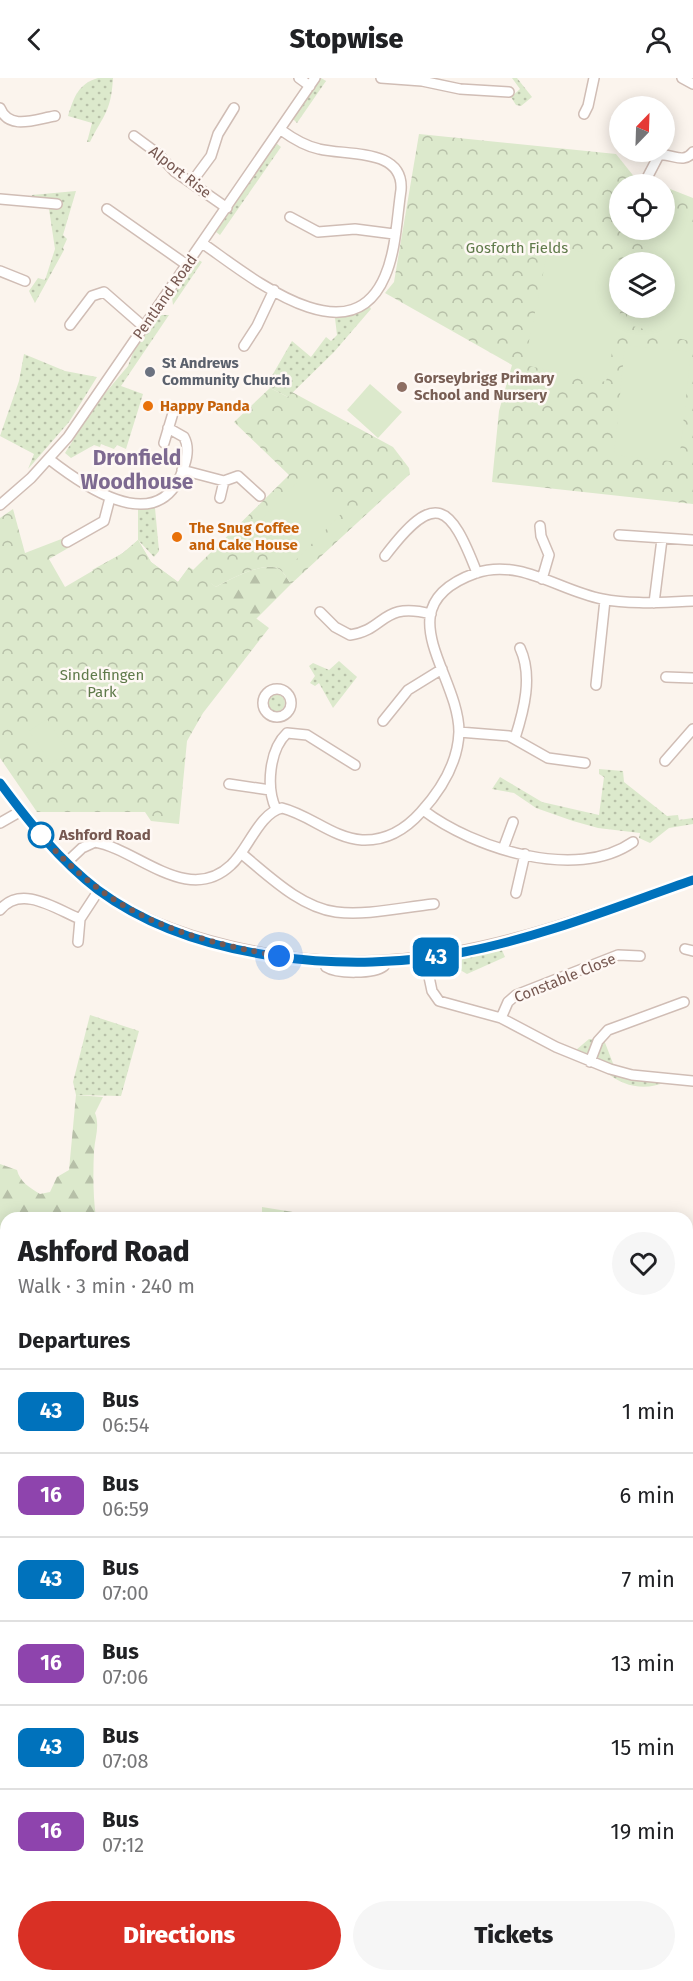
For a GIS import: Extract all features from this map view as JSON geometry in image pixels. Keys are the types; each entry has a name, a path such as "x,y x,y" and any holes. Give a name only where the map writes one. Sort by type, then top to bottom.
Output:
{"street":[{"path":"299,78 313,82"},
{"path":"381,78 422,81 460,89 509,92"},
{"path":"584,114 594,78"},
{"path":"682,78 693,84"},
{"name":"Pentland Road","path":"0,505 50,459 81,419 313,82"},
{"path":"0,108 4,116 18,123 55,116"},
{"path":"191,183 211,156 218,134 234,108"},
{"path":"202,243 250,278 308,307 330,313 359,306 374,294 386,275 394,234 401,179 392,163 378,158 316,148 280,130"},
{"name":"Alport Rise","path":"134,136 191,183 227,208"},
{"path":"675,157 687,159 693,152"},
{"path":"0,199 57,204"},
{"path":"107,209 187,265"},
{"path":"290,217 318,232 355,229 394,234"},
{"path":"0,271 25,281"},
{"path":"244,346 257,326 274,290"},
{"path":"70,324 92,296 104,292 144,327"},
{"path":"164,443 173,413"},
{"path":"50,459 71,476 110,498 132,503 156,502 173,489 182,470 188,445 180,434 168,428"},
{"path":"182,470 224,481 240,477 260,496"},
{"path":"220,498 224,481"},
{"path":"67,542 104,521 110,498"},
{"path":"385,556 416,519 435,514 448,518 457,527 477,573"},
{"path":"540,526 541,536 549,555 542,579"},
{"path":"619,535 693,540"},
{"path":"654,603 662,539"},
{"path":"66,863 82,848 95,842 163,872 198,879 225,871 242,854 270,813 276,810 291,810 351,838 381,839 402,830 423,810 453,765 459,732 454,697 430,642 431,614 448,589 477,573 505,569 519,570 561,588 605,600 654,603 693,601"},
{"path":"596,685 605,600"},
{"path":"320,612 335,627 350,635 400,610 412,609 431,614"},
{"path":"515,738 524,705 526,681 526,667 520,648"},
{"path":"383,721 408,690 442,669"},
{"path":"666,677 693,678"},
{"path":"279,717 287,733"},
{"path":"665,760 677,751 693,729"},
{"path":"459,732 501,734 515,738 548,758 585,763"},
{"path":"287,733 307,735 355,765"},
{"path":"276,810 270,790 276,751 287,733"},
{"path":"0,783 66,863 99,890 147,919 194,936 242,949 324,961 385,961 424,958 511,941 693,880"},
{"path":"229,784 270,790"},
{"path":"423,810 465,837 525,854 565,859 586,858 620,850 633,842"},
{"path":"0,823 21,811"},
{"path":"502,849 513,822"},
{"path":"242,854 281,885 308,903 324,909 349,912 434,904"},
{"path":"516,893 525,854"},
{"path":"78,942 80,919 99,890"},
{"path":"0,910 11,901 24,898 39,901 80,919"},
{"name":"Constable Close","path":"501,1018 508,1002 516,995 618,955 640,956"},
{"path":"424,958 432,991 439,1001 501,1018 590,1062 632,1075 693,1082"},
{"path":"590,1062 598,1041 608,1030 684,1002"}],"green space":[{"path":"98,78 113,78 111,98 90,142 87,142 92,123 68,116 72,103 81,88"},
{"path":"321,78 326,81 297,123 293,119"},
{"path":"512,78 517,78 532,97 521,106 516,105 511,97 520,89"},
{"name":"Gosforth Fields","path":"419,134 609,153 609,162 622,162 632,174 609,174 609,240 675,240 675,191 693,198 693,504 492,482 499,411 512,365 385,293 394,282"},
{"path":"276,143 281,147 220,235 216,232"},
{"path":"76,191 63,235 67,239 64,250 35,303 29,291 38,278 45,280 55,249 49,209 53,202 31,199 32,195"},
{"path":"675,218 693,223 693,342 625,324 626,318 675,318 675,252 644,252 646,240 675,240"},
{"path":"549,245 609,258 609,318 619,318 606,382 524,365"},
{"path":"197,259 202,262 173,305 172,297"},
{"path":"370,307 371,309 334,352 288,397 264,385 292,341 311,357 326,337 331,341 337,335 335,318"},
{"path":"169,315 121,386 143,394 126,449 117,445 114,449 101,444 100,447 94,445 71,458 65,453 96,404 128,366 134,350 157,317"},
{"path":"625,345 691,352 679,462 614,455"},
{"path":"24,354 65,371 97,377 69,422 28,469 34,454 0,436 19,381"},
{"path":"370,384 402,412 378,438 347,410"},
{"name":"Sindelfingen Park","path":"270,388 288,397 292,392 393,447 409,468 410,474 291,584 281,570 273,567 247,572 216,587 207,581 269,628 203,713 187,741 179,824 151,821 145,812 37,812 0,758 0,518 13,509 25,553 64,538 70,547 49,559 65,587 123,553 138,540 151,562 178,582 189,567 193,570 289,475 234,422"},
{"path":"309,470 347,508 286,570 248,533"},
{"path":"138,508 155,508 159,551 154,557 138,540"},
{"path":"138,540 151,562 178,582 189,567 216,587 247,572 273,567 281,570 291,584 256,619 246,612 92,570 123,553"},
{"path":"339,661 357,677 333,708 319,683 315,686 310,683 315,676 309,666 313,663 329,670"},
{"path":"276,694 282,697 285,703 282,709 276,712 270,709 267,703 270,697"},
{"path":"47,719 68,752 51,763 29,731"},
{"path":"599,769 623,771 624,782 667,816 678,815 679,820 693,818 693,824 669,828 650,843 639,838 640,833 598,828 573,821 536,808 514,793 492,789 500,777 542,802 599,815 604,777 599,774"},
{"path":"501,948 505,957 467,974 448,963"},
{"path":"90,1015 139,1031 121,1096 76,1095 73,1082"},
{"path":"589,1039 604,1040 614,1066 576,1050"},
{"path":"606,1072 666,1082 643,1087 635,1086 620,1081"},
{"path":"76,1095 103,1097 95,1113 97,1127 93,1176 95,1212 0,1212 0,1164 17,1170 23,1181 40,1194 50,1192 57,1177 69,1170"},
{"path":"262,1207 293,1212 262,1212"}],"bus line":[{"name":"43","path":"0,783 28,820 66,863 120,905 171,929 217,943 279,956 363,962 424,958 464,952 511,941 576,921 693,880"}],"place":[{"name":"St Andrews Community Church","path":"150,372"},
{"name":"Gorseybrigg Primary School and Nursery","path":"402,387"},
{"name":"Happy Panda","path":"148,406"},
{"name":"The Snug Coffee and Cake House","path":"177,537"},
{"name":"Ashford Road","path":"41,835"}],"district":[{"name":"Dronfield Woodhouse","path":"137,470"}],"route":[{"path":"41,835 80,875 120,905 147,919 182,933 217,943 279,956"}]}
